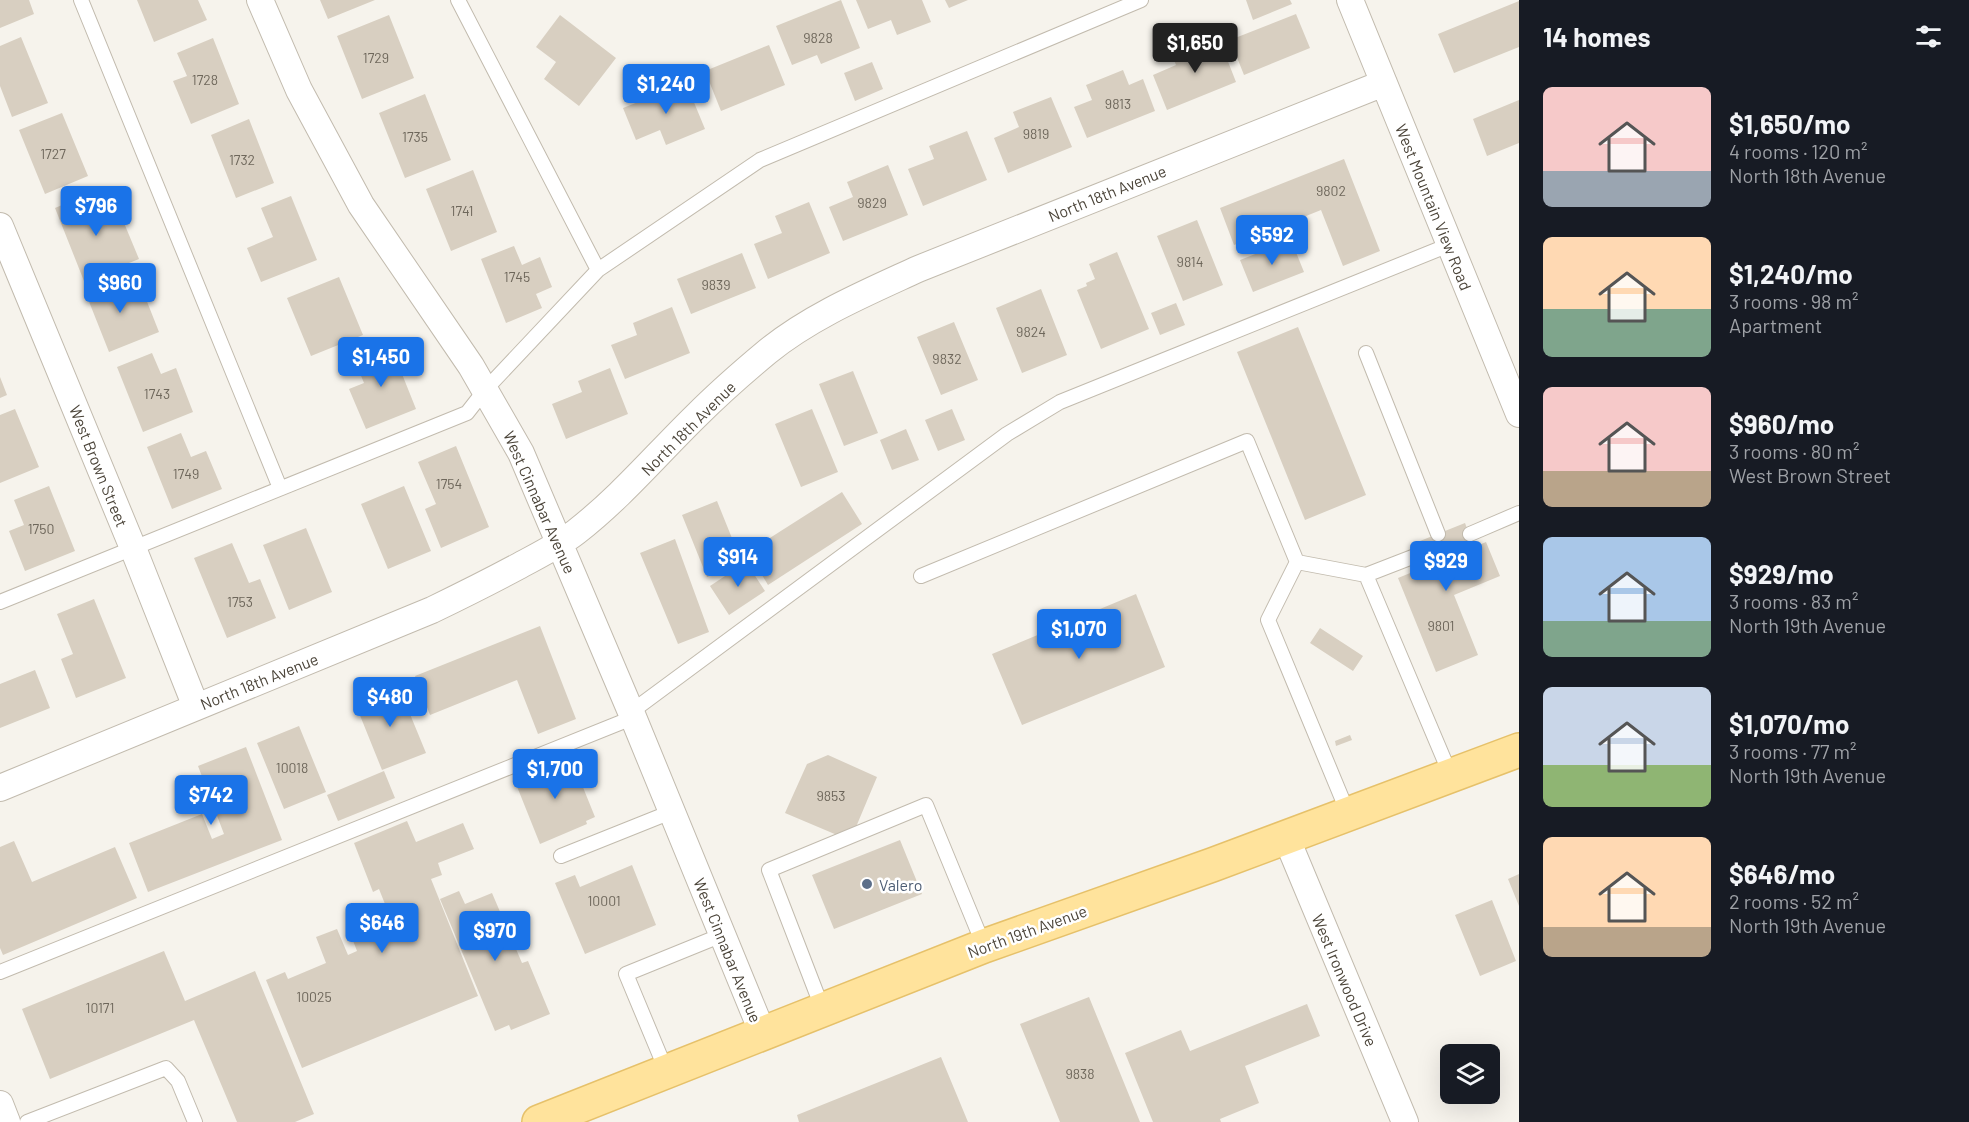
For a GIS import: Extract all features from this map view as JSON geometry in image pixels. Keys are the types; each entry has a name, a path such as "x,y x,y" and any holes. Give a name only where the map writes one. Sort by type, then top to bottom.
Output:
{"main road":[{"name":"North 19th Avenue","path":"539,1122 984,946 1519,750"}],"street":[{"name":"West Cinnabar Avenue","path":"260,0 299,90 361,205 465,357 521,453 763,1034"},
{"name":"West Mountain View Road","path":"1352,1 1519,414"},
{"name":"North 18th Avenue","path":"0,788 432,610 474,590 560,542 610,503 642,473 696,415 769,351 813,321 863,294 918,269 1384,83"},
{"name":"West Brown Street","path":"0,226 196,707"},
{"name":"West Ironwood Drive","path":"1286,837 1405,1122"},
{"path":"0,1104 7,1122"}],"lane":[{"path":"81,0 280,488"},
{"path":"458,0 598,270"},
{"path":"0,602 467,413 485,390 598,270 760,160 1141,0"},
{"path":"0,972 631,715 1007,434 1060,402 1449,245"},
{"path":"1366,353 1438,534"},
{"path":"921,576 1247,441 1297,562 1268,620 1348,813"},
{"path":"1470,534 1519,513"},
{"path":"1297,562 1366,576 1415,556"},
{"path":"1366,576 1451,776"},
{"path":"823,1010 769,870 926,805 984,946"},
{"path":"561,856 672,812"},
{"path":"666,1070 626,974 722,935"},
{"path":"27,1122 166,1068 178,1081 195,1122"}],"building":[{"path":"0,0 29,0 34,14 0,28"},
{"path":"137,0 198,0 207,20 154,42"},
{"path":"320,0 375,0 328,19"},
{"path":"841,0 860,48 821,64 817,55 792,65 776,26"},
{"path":"856,0 922,0 931,22 897,35 891,20 868,29"},
{"path":"945,0 968,0 949,8"},
{"path":"1246,0 1290,0 1292,4 1253,20"},
{"path":"1519,1 1519,47 1454,73 1438,34"},
{"path":"1296,14 1310,48 1244,75 1230,40"},
{"path":"389,15 414,78 362,99 337,36"},
{"path":"560,15 616,58 579,106 544,79 556,62 536,47"},
{"path":"1218,36 1236,82 1167,110 1153,75 1176,65 1172,55"},
{"path":"21,37 48,103 12,117 0,86 0,46"},
{"path":"213,38 239,104 191,124 173,81 187,76 177,53"},
{"path":"769,45 785,85 721,111 705,71"},
{"path":"872,62 883,89 855,101 844,73"},
{"path":"1123,70 1129,85 1143,79 1155,111 1087,138 1074,107 1092,100 1086,85"},
{"path":"686,83 705,129 666,145 660,130 636,140 623,108"},
{"path":"425,94 451,160 405,178 379,113"},
{"path":"1051,97 1072,147 1008,173 994,138 1019,127 1013,112"},
{"path":"1519,100 1519,143 1487,156 1473,119"},
{"path":"62,113 88,176 45,194 19,130"},
{"path":"249,119 274,183 236,198 211,135"},
{"path":"967,131 987,180 923,206 908,169 934,159 929,146"},
{"path":"1344,159 1380,251 1343,266 1321,210 1234,245 1220,208"},
{"path":"888,165 908,215 843,241 829,207 853,197 847,182"},
{"path":"473,170 497,232 451,251 426,189"},
{"path":"93,192 101,213 117,206 139,259 84,281 55,208"},
{"path":"291,196 317,260 261,282 247,248 273,237 261,208"},
{"path":"809,202 830,253 768,279 754,244 782,233 775,216"},
{"path":"1197,220 1223,285 1183,301 1157,236"},
{"path":"1291,240 1304,272 1253,292 1240,260"},
{"path":"514,246 522,265 540,257 552,287 536,294 542,308 506,323 481,259"},
{"path":"1117,252 1149,329 1101,349 1077,290 1087,286 1086,283 1095,279 1089,264"},
{"path":"742,253 756,288 691,314 677,279"},
{"path":"119,275 129,300 144,294 159,332 109,352 84,289"},
{"path":"339,277 363,335 311,356 287,298"},
{"path":"1041,289 1067,355 1022,373 996,308"},
{"path":"1176,303 1185,325 1160,335 1151,313"},
{"path":"672,307 690,353 625,379 611,345 637,335 633,323"},
{"path":"954,322 978,380 941,395 917,337"},
{"path":"1298,327 1366,495 1305,520 1237,352"},
{"path":"390,344 416,409 366,429 349,389 364,383 354,359"},
{"path":"152,353 161,374 176,368 193,412 143,432 117,367"},
{"path":"610,368 628,414 566,439 552,404 582,392 578,381"},
{"path":"853,371 878,433 844,446 819,384"},
{"path":"0,377 7,395 0,398"},
{"path":"15,409 39,467 0,483 0,415"},
{"path":"812,409 838,472 801,487 775,424"},
{"path":"952,409 965,440 938,451 925,420"},
{"path":"906,429 919,460 892,470 880,440"},
{"path":"181,433 191,457 206,451 222,489 172,509 147,447"},
{"path":"456,446 489,527 441,548 425,509 436,504 418,462"},
{"path":"49,486 75,551 25,571 9,531 24,525 14,500"},
{"path":"404,486 431,551 388,569 361,504"},
{"path":"842,492 862,524 768,585 748,552"},
{"path":"717,501 742,563 707,577 682,515"},
{"path":"1465,523 1474,547 1486,542 1500,576 1454,595 1478,655 1436,672 1398,578 1420,569 1410,545"},
{"path":"306,528 332,592 289,610 263,545"},
{"path":"675,539 709,632 678,644 640,553"},
{"path":"232,543 249,583 260,579 276,618 227,638 194,558"},
{"path":"746,562 765,591 729,615 710,586"},
{"path":"1136,594 1165,667 1022,725 992,654"},
{"path":"94,599 126,678 76,698 61,659 73,654 57,614"},
{"path":"540,626 576,719 538,734 517,680 430,715 415,676"},
{"path":"1320,628 1363,656 1353,671 1310,643"},
{"path":"35,670 50,708 0,728 0,684"},
{"path":"398,685 426,753 382,770 355,703"},
{"path":"299,726 326,792 284,809 257,743"},
{"path":"1350,735 1352,740 1336,746 1335,741"},
{"path":"246,747 282,840 148,892 129,843 202,814 212,839 224,834 198,766"},
{"path":"828,755 877,777 856,827 837,835 785,813 807,764"},
{"path":"561,760 563,763 572,760 595,817 586,821 587,824 540,844 514,779"},
{"path":"384,771 395,798 338,821 327,795"},
{"path":"407,821 416,842 463,823 474,849 438,863 442,875 431,879 478,996 302,1068 266,980 285,972 288,979 326,963 316,937 337,929 348,955 357,951 347,925 387,909 379,889 373,892 354,843"},
{"name":"Valero","path":"900,840 922,894 834,929 812,875"},
{"path":"14,841 32,882 115,847 137,898 3,955 0,948 0,847"},
{"path":"632,865 656,925 585,954 555,883 575,875 580,887"},
{"path":"1519,874 1519,906 1508,879"},
{"path":"459,891 465,904 492,893 522,963 528,961 550,1014 511,1030 509,1025 495,1031 440,899"},
{"path":"1492,900 1516,961 1480,976 1455,915"},
{"path":"164,951 185,1001 255,971 314,1114 295,1122 237,1122 194,1020 50,1079 22,1009"},
{"path":"1089,997 1140,1122 1060,1122 1020,1024"},
{"path":"1307,1004 1320,1036 1245,1066 1259,1103 1220,1119 1221,1122 1153,1122 1125,1053 1181,1030 1190,1051"},
{"path":"941,1057 968,1122 799,1122 797,1115"}],"place":[{"name":"Valero","path":"867,884"}]}
